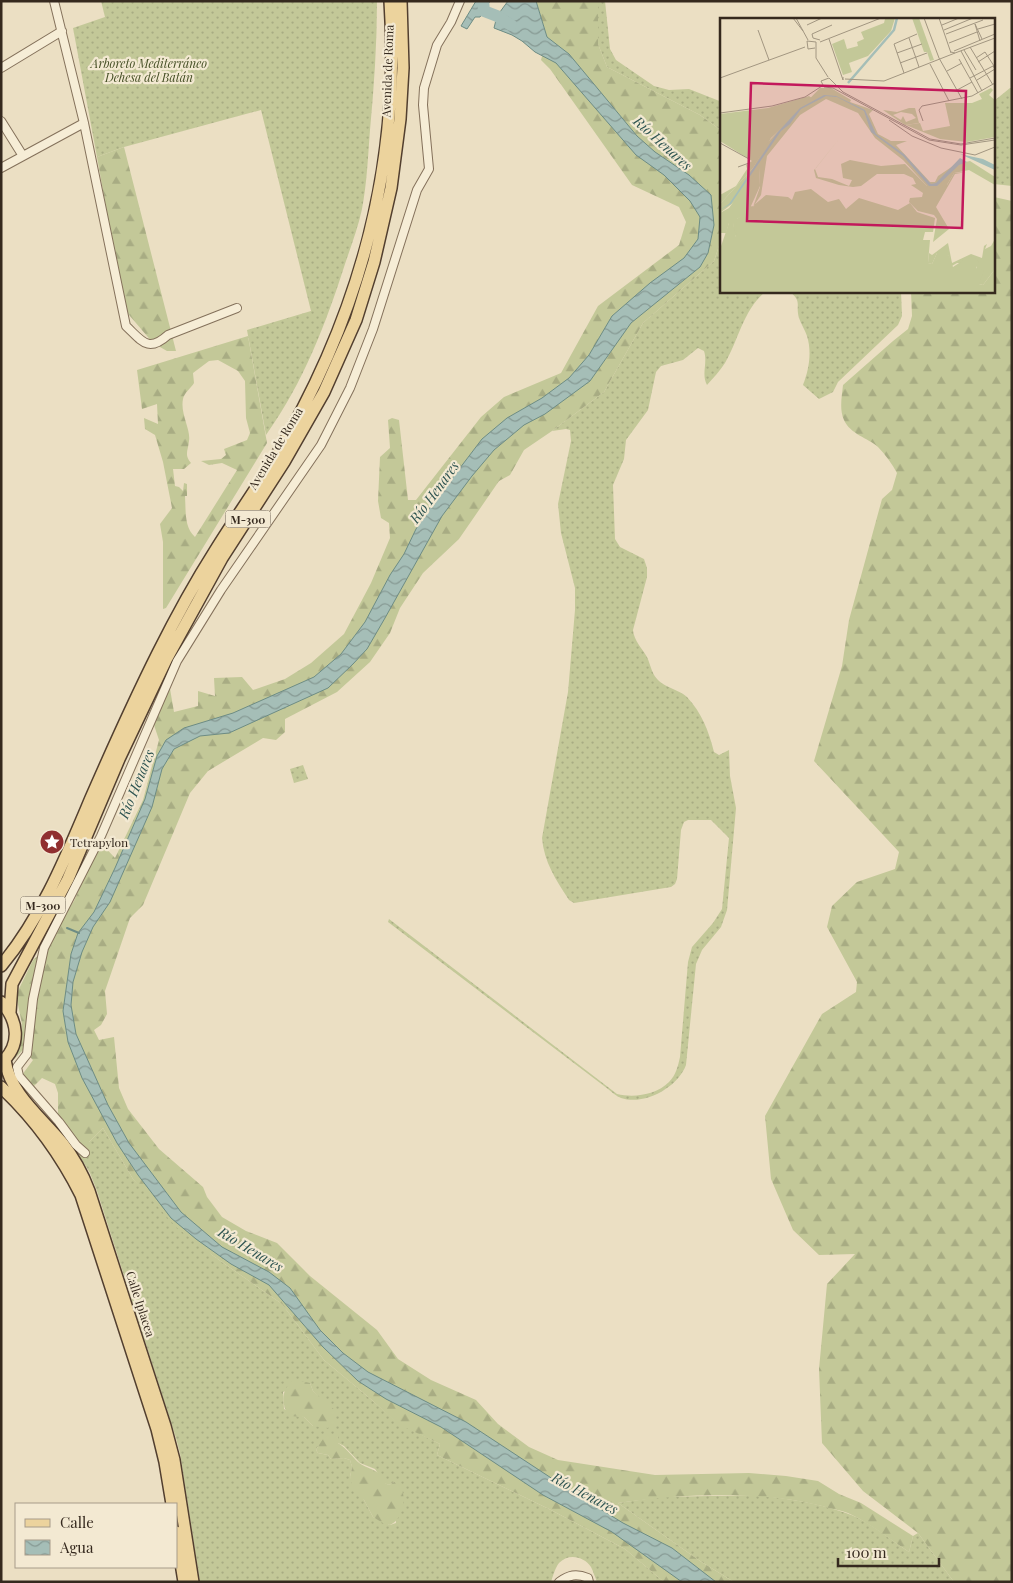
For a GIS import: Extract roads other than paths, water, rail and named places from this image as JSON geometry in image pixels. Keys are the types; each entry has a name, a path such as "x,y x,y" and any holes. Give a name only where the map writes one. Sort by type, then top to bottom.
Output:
{"main road":[{"name":"Avenida de Roma","path":"1,966 14,950 44,904 59,874 110,755 158,654 213,553 280,450 315,386 345,316 363,258 380,188 390,119 393,68 390,1"},
{"name":"Avenida de Roma","path":"10,1012 12,984 68,879 119,759 166,658 222,558 284,462 324,392 356,320 374,262 391,188 400,119 403,68 401,1"},
{"name":"M-300","path":"1,1002 10,1012 15,1024 16,1037 12,1049 3,1061"},
{"name":"Calle Iplacea","path":"3,1061 17,1090 64,1146 89,1191 165,1426 174,1460 193,1582"},
{"name":"Calle Iplacea","path":"1,1087 52,1146 68,1169 81,1195 157,1429 172,1503"},
{"path":"178,1544 184,1582"}],"street":[{"path":"54,1 84,123 126,326 146,343 152,345 159,343 168,335 237,308"},
{"path":"85,1152 76,1145 59,1122 19,1076 18,1067 27,1054 32,999 44,948 101,836 176,661 221,590 321,445 350,388 373,329 417,190 429,169 423,105 424,88 437,45 451,22 460,1"},
{"path":"1,68 62,32"},
{"path":"1,121 23,156"},
{"path":"1,168 84,123"},
{"path":"559,1582 568,1576 578,1574 588,1578 589,1582"}],"water":[{"path":"476,1 490,1 480,17 475,17 467,29 461,26"},
{"path":"508,1 536,1 547,37 569,54 637,136 655,152 689,175 711,195 714,225 708,253 700,267 631,323 590,381 545,414 524,425 494,450 442,516 367,649 328,688 229,733 200,736 174,749 162,769 152,807 110,902 93,927 82,952 73,982 71,1005 76,1034 108,1105 129,1143 181,1212 222,1247 269,1272 290,1288 320,1330 343,1353 368,1372 466,1422 623,1523 672,1548 716,1582 682,1582 612,1532 543,1495 441,1427 386,1399 358,1381 323,1347 269,1285 231,1264 171,1218 138,1175 117,1143 82,1078 68,1042 63,1011 71,954 78,933 94,912 115,868 145,799 157,756 166,740 184,728 233,713 314,677 341,654 365,622 416,529 431,506 482,439 507,418 542,398 569,378 589,355 612,316 650,283 684,258 698,239 700,217 690,201 664,175 636,155 556,63 535,52 512,35 494,28 497,16"}],"waterway":[{"name":"Río Henares","path":"483,1 484,11 497,16 511,25"},
{"path":"67,928 79,933"}],"place":[{"name":"Tetrapylon","path":"52,842"}],"park label":[{"name":"Arboreto Mediterráneo Dehesa del Batán","path":"149,70"}]}
